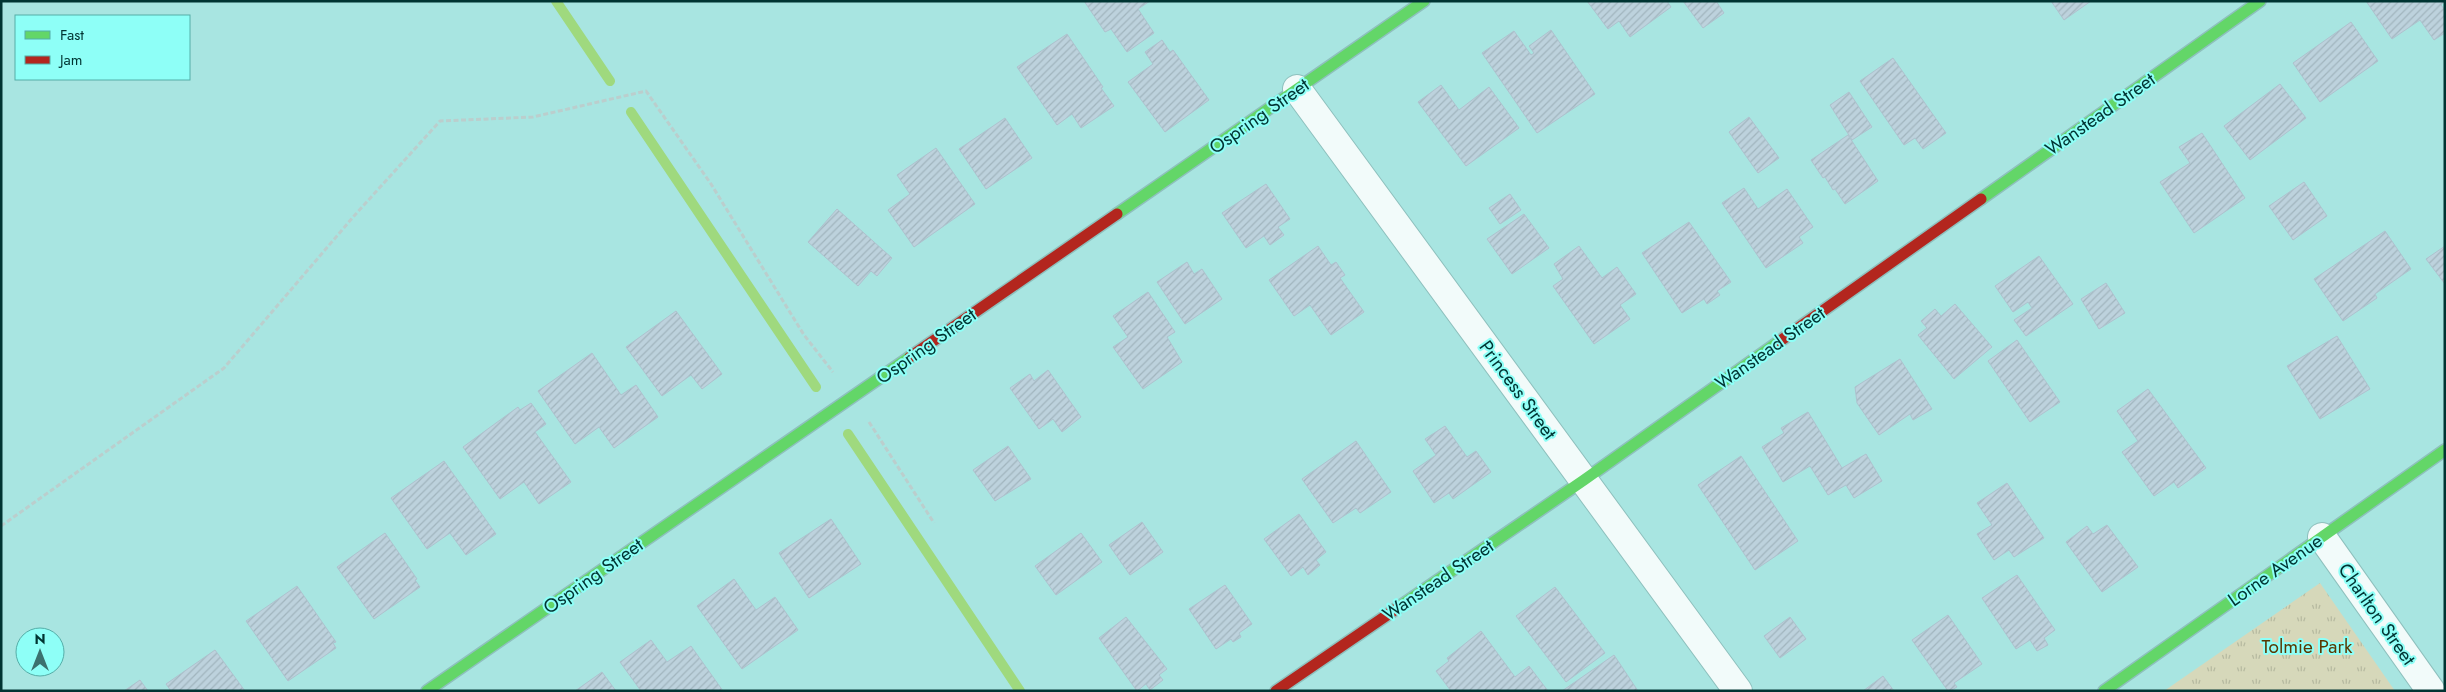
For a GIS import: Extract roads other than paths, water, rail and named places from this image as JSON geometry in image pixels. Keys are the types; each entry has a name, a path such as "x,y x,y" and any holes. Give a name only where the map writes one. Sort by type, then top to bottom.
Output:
{"street":[{"name":"Ospring Street","path":"427,691 1424,1"},
{"name":"Wanstead Street","path":"1276,691 1584,480 2260,1"},
{"name":"Princess Street","path":"1297,89 1738,691"},
{"name":"Lorne Avenue","path":"2104,691 2445,450"},
{"name":"Charlton Street","path":"2322,537 2431,691"}],"waterway":[{"path":"556,1 610,81"},
{"path":"631,112 816,387"},
{"path":"848,434 1020,691"}],"park label":[{"name":"Tolmie Park","path":"2307,646"}]}
